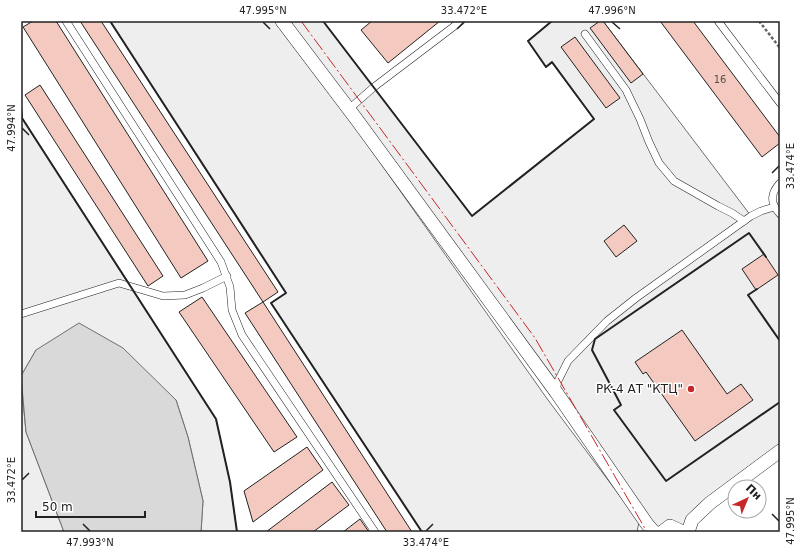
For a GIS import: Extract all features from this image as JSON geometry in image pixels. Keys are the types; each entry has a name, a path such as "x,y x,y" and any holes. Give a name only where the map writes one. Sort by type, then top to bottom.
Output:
{"street":[{"path":"282,21 349,109 556,392 654,532"},
{"path":"688,532 692,520 710,503 780,451"},
{"path":"662,532 670,526 683,532"}],"lane":[{"path":"66,21 221,262 230,287 232,310 242,335 375,532"},
{"path":"349,109 374,87 461,21"},
{"path":"718,21 780,103"},
{"path":"585,34 626,90 658,162 674,181 744,221"},
{"path":"780,183 776,187 772,198 774,207 780,214"},
{"path":"556,392 558,381 568,361 607,321 636,298 744,221 761,211 774,207"},
{"path":"21,314 119,283 163,296 185,295 204,288 226,276"}],"path":[{"path":"759,21 780,48"}],"shaded area":[{"path":"110,21 280,21 548,400 639,522 637,532 422,532 271,303 286,293"},
{"path":"282,21 323,21 472,216 594,119 552,63 546,67 528,41 552,21 603,21 751,216 774,207 780,214 780,451 742,479 727,479 727,490 710,503 688,532 654,532"},
{"path":"21,107 22,118 216,419 230,482 237,532 201,532 203,501 188,437 176,400 36,350 21,376"},
{"path":"79,323 123,348 176,400 188,437 203,501 201,532 64,532 26,432 21,376 36,350"},
{"path":"21,381 26,432 64,532 21,532"}],"building":[{"path":"33,21 56,21 208,261 181,278 23,27"},
{"path":"80,21 101,21 278,292 263,302"},
{"path":"372,21 440,21 388,63 361,30"},
{"path":"600,21 603,21 643,74 631,83 590,28"},
{"path":"660,21 693,21 780,137 780,143 762,157"},
{"path":"575,37 620,98 606,108 561,47"},
{"path":"40,85 163,276 148,286 25,95"},
{"path":"624,225 637,241 616,257 604,241"},
{"path":"764,254 778,275 756,290 742,269"},
{"path":"202,297 297,437 274,452 179,312"},
{"path":"263,302 412,532 387,532 245,313"},
{"name":"РК-4 АТ \"КТЦ\"","path":"682,330 727,394 741,384 753,400 695,441 646,372 643,374 635,362"},
{"path":"307,447 323,470 253,522 244,491"},
{"path":"332,482 349,505 313,532 266,532"},
{"path":"360,519 369,532 343,532"}],"wall":[{"path":"110,21 286,293 271,303 422,532"},
{"path":"323,21 472,216 594,119 552,62 546,67 528,41 552,21"},
{"path":"21,107 22,118 216,419 230,482 237,532"},
{"path":"766,257 749,233 595,339 592,350 621,405 614,410 666,481 780,402"},
{"path":"757,289 748,295 780,341"}],"power":[{"path":"301,21 535,338 647,532"}],"place":[{"name":"РК-4 АТ \"КТЦ\"","path":"691,389"}]}
